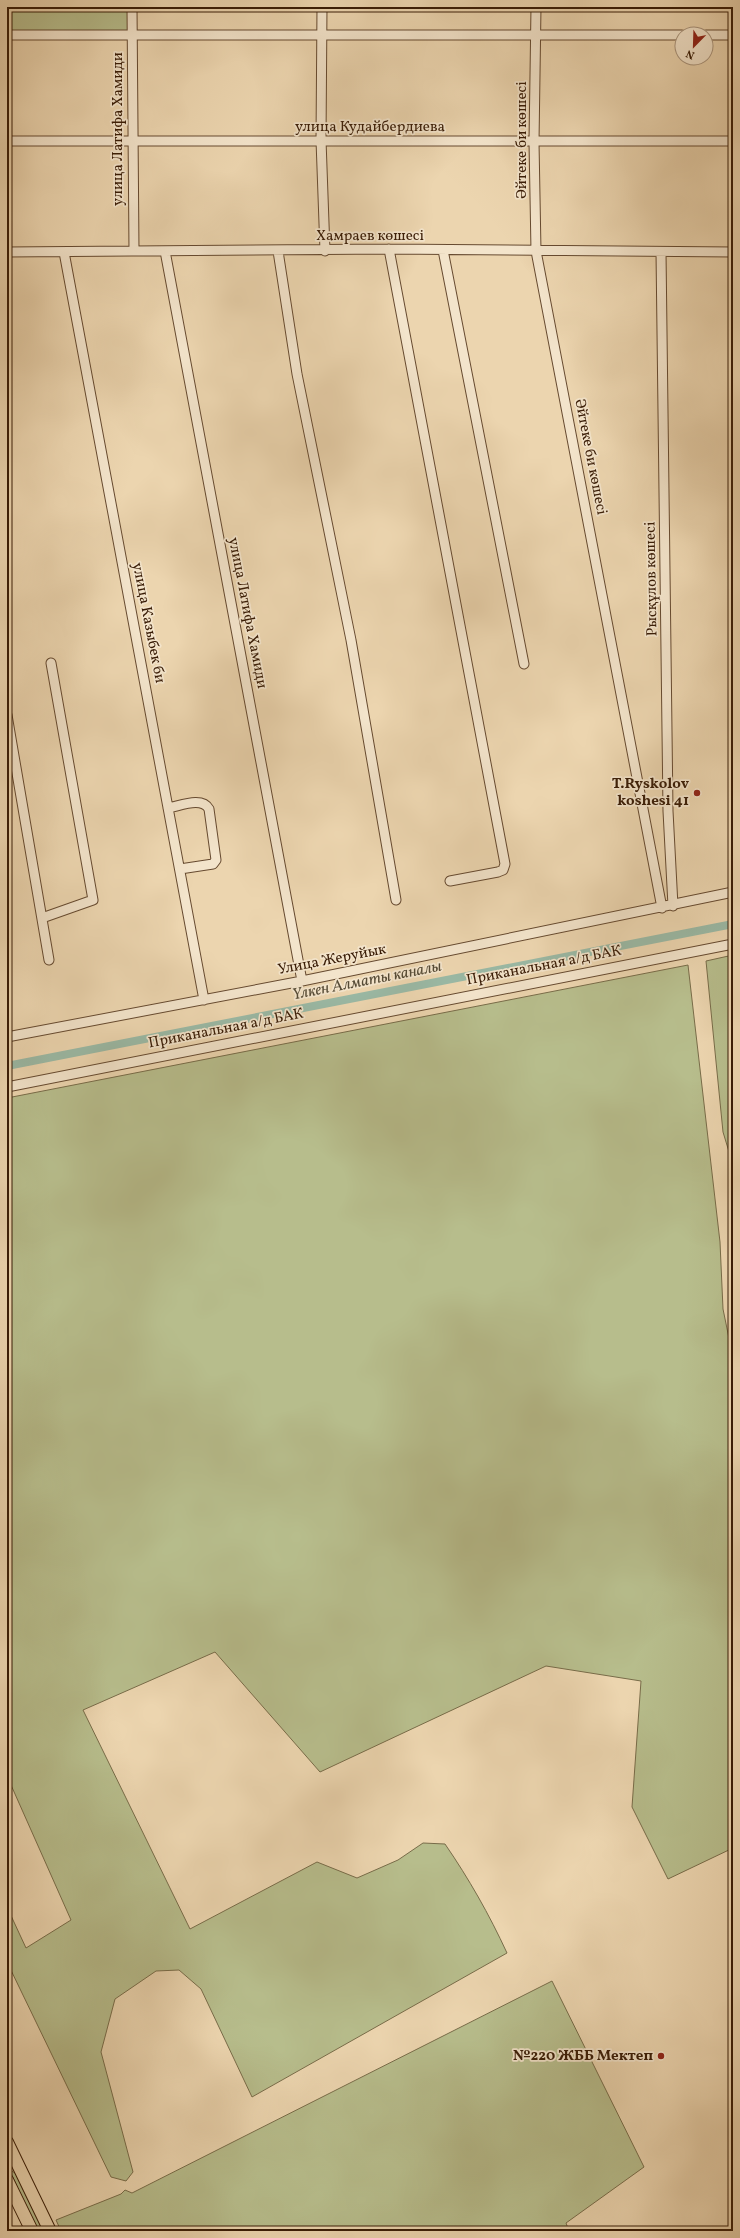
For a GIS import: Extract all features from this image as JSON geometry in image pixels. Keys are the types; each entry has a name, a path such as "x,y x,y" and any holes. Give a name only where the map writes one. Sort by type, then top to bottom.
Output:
{"main road":[{"path":"7,2142 12,2165 50,2231"},
{"path":"7,2180 32,2231"}],"street":[{"name":"улица Латифа Хамиди","path":"132,7 134,251"},
{"path":"322,7 322,140 325,251"},
{"name":"Әйтеке би көшесі","path":"536,7 534,142 536,251 662,908"},
{"path":"7,35 674,35"},
{"path":"714,35 733,35"},
{"name":"улица Кудайбердиева","path":"7,141 733,141"},
{"path":"389,250 505,864 503,870 498,872 450,881"},
{"name":"Хамраев көшесі","path":"7,252 389,250 733,252"},
{"path":"443,250 524,664"},
{"name":"улица Латифа Хамиди","path":"165,251 302,981"},
{"path":"278,251 297,374 351,640 396,900"},
{"name":"улица Казыбек би","path":"64,252 204,1000"},
{"name":"Рысқұлов көшесі","path":"662,252 668,811 673,906"},
{"path":"42,918 93,900 51,663"},
{"path":"7,715 49,960"},
{"path":"168,808 202,802 210,809 216,860 213,864 180,869"},
{"path":"662,908 733,892"},
{"name":"Улица Жеруйык","path":"7,1037 302,981 662,908"},
{"name":"Приканальная а/д БАК","path":"7,1087 733,944"}],"green space":[{"path":"7,7 132,7 132,34 7,35"},
{"path":"733,955 733,1165 723,1132 706,961"},
{"path":"688,965 720,1242 723,1309 733,1358 733,1848 668,1879 632,1807 641,1681 546,1666 320,1772 215,1652 83,1710 190,1929 317,1862 357,1878 398,1860 423,1843 445,1844 478,1897 507,1953 252,2097 201,1989 179,1970 156,1971 115,1999 101,2052 133,2172 126,2181 111,2177 7,1962 7,1907 26,1948 71,1920 7,1776 7,1098"},
{"path":"552,1981 644,2167 566,2223 569,2231 61,2231 56,2220 121,2194 125,2190 132,2193"},
{"path":"12,2171 16,2174 44,2231 37,2231 11,2173"}],"waterway":[{"name":"Үлкен Алматы каналы","path":"7,1066 733,924"}],"place":[{"name":"T.Ryskolov koshesi 41","path":"697,793"},
{"name":"№220 ЖББ Мектеп","path":"661,2056"}]}
